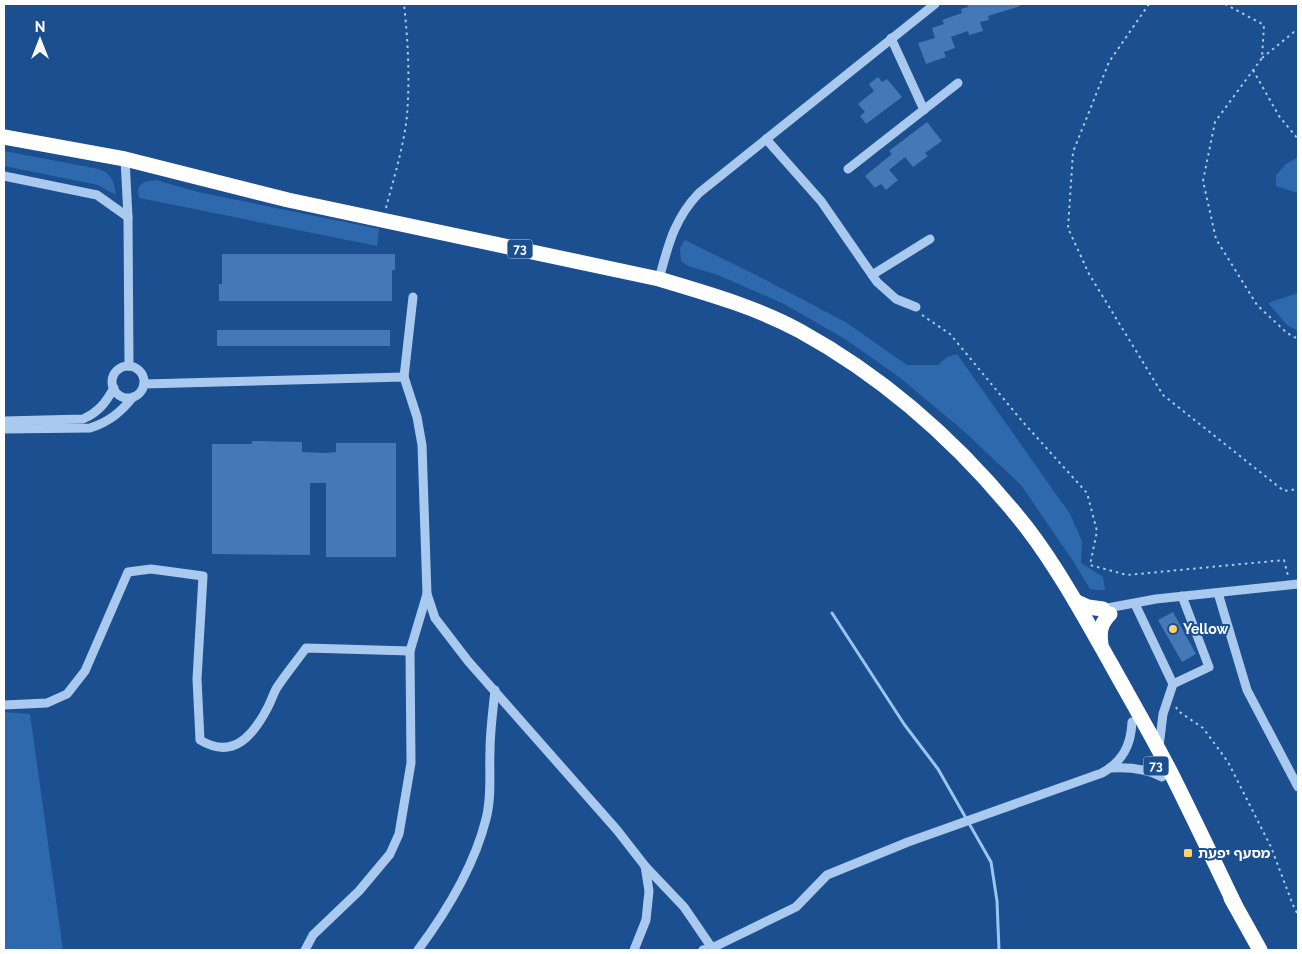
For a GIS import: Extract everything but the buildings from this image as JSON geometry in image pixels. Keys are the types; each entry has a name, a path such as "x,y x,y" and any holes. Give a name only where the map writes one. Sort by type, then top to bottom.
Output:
{"highway":[{"name":"73","path":"4,137 125,159 288,200 658,280 710,294 754,310 799,330 839,354 884,385 952,443 1028,529 1075,601 1132,722 1260,950"},
{"name":"73","path":"982,477 1101,646 1159,750 1235,905"},
{"path":"1075,601 1088,608 1106,612 1101,624 1101,646"}],"street":[{"path":"658,280 674,229 689,204 699,193 935,4"},
{"path":"891,38 924,110"},
{"path":"848,169 958,83"},
{"path":"766,139 822,200 877,282 890,294 916,308"},
{"path":"125,159 128,217 129,366"},
{"path":"4,176 97,195 128,217"},
{"path":"872,275 930,239"},
{"path":"413,297 404,377 417,417 422,445 427,594 435,618 468,661 617,830 645,866 684,907 708,949 796,907 827,875 908,842 1102,773 1111,768 1121,758 1127,748 1131,736 1132,722"},
{"path":"4,429 90,428 100,425 117,415 133,397 140,393 144,384 142,373 134,367 124,367 113,377 114,388 120,395 133,397"},
{"path":"144,384 404,377"},
{"path":"4,421 83,419 100,409 114,388"},
{"path":"4,705 47,703 66,694 85,671 128,572 151,569 203,576 197,678 200,740 210,746 231,748 248,736 268,708 276,690 306,648 410,651"},
{"path":"1084,623 1106,612 1156,599 1294,585"},
{"path":"1218,593 1247,690 1298,787"},
{"path":"305,950 313,935 359,891 390,854 399,834 410,763 410,651 427,594"},
{"path":"1159,750 1163,714 1172,688 1209,667 1182,596"},
{"path":"1135,604 1172,688"},
{"path":"418,950 436,926 460,884 474,856 486,818 490,794 490,750 495,690"},
{"path":"1111,768 1129,767 1144,769 1162,777"},
{"path":"634,950 646,920 649,891 645,866"}],"path":[{"path":"383,220 401,150 407,115 409,52 404,4"},
{"path":"1149,4 1109,62 1072,152 1068,228 1089,274 1163,395 1284,491 1298,490"},
{"path":"1225,4 1264,25 1262,58"},
{"path":"1298,32 1294,32 1262,58 1215,122 1203,181 1216,239 1257,305 1287,333 1298,339"},
{"path":"1253,70 1279,116 1298,139"},
{"path":"916,308 924,318 950,334 1022,421 1087,493 1097,532 1090,565 1127,575 1284,560 1294,585"},
{"path":"1172,688 1178,711 1202,728 1228,762 1271,847 1298,915"}],"shaded area":[{"path":"4,151 99,169 107,173 112,179 116,195 98,185 4,166"},
{"path":"1298,157 1298,193 1276,186 1276,175 1286,164"},
{"path":"156,180 198,192 379,229 377,246 139,198 139,186 148,181"},
{"path":"685,240 847,323 907,365 938,365 947,357 957,354 1070,514 1082,541 1081,563 1103,577 1105,590 1090,589 1021,485 966,433 899,377 845,339 784,304 718,275 688,266 681,261 680,248"},
{"path":"1298,293 1298,331 1287,325 1268,303"},
{"path":"4,712 30,714 63,950 4,950"}],"waterway":[{"path":"832,613 904,724 938,769 991,862 997,901 999,950"}],"place":[{"name":"Yellow","path":"1173,629"},
{"name":"מסעף יפעת","path":"1188,853"}]}
